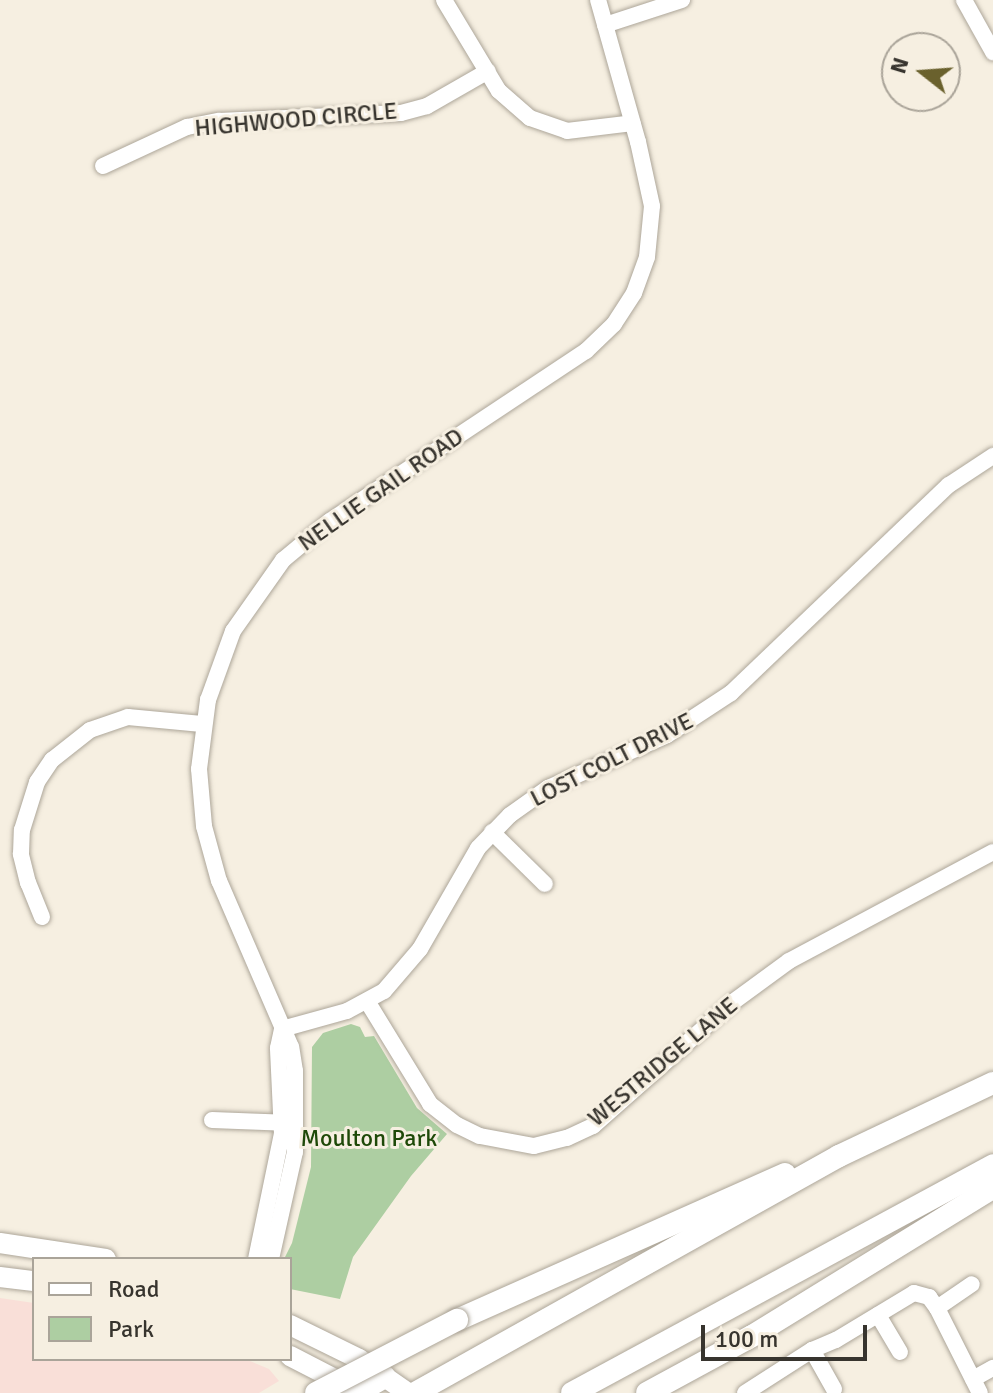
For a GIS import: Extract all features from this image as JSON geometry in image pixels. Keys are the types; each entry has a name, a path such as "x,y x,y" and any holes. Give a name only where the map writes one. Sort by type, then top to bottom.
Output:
{"highway":[{"path":"415,1393 839,1156 993,1083"},
{"path":"316,1393 457,1320 799,1168 839,1156"},
{"path":"572,1393 993,1165"},
{"path":"647,1393 752,1336 993,1188"},
{"path":"359,1393 385,1377"}],"main road":[{"path":"0,1243 93,1257"},
{"path":"0,1277 32,1281"},
{"path":"292,1326 359,1359 408,1393"},
{"path":"292,1357 359,1393"}],"street":[{"path":"444,0 511,105 548,125 587,131 633,123"},
{"name":"NELLIE GAIL ROAD","path":"271,1257 290,1182 289,1123 278,1048 282,1029 211,853 199,799 202,724 215,674 233,631 283,560 330,521 566,366 614,324 640,278 651,236 649,189 598,0"},
{"path":"605,25 682,0"},
{"path":"964,0 993,52"},
{"name":"HIGHWOOD CIRCLE","path":"103,166 187,127 219,121 401,113 427,106 488,71"},
{"name":"LOST COLT DRIVE","path":"282,1029 321,1020 367,1001 404,971 463,870 492,832 548,788 667,735 731,693 949,485 993,456"},
{"path":"42,917 28,883 21,854 22,830 37,782 52,760 90,730 128,717 202,724"},
{"path":"492,832 545,884"},
{"name":"WESTRIDGE LANE","path":"367,1001 430,1104 457,1125 480,1136 534,1146 567,1138 593,1126 733,1002 789,961 993,852"},
{"path":"212,1120 289,1123"},
{"name":"NELLIE GAIL ROAD","path":"256,1257 289,1123"},
{"path":"937,1308 972,1284"},
{"path":"745,1393 812,1350 914,1293 929,1297 937,1308 977,1386 993,1368"},
{"path":"878,1315 900,1352"},
{"path":"812,1350 834,1389"}],"shaded area":[{"path":"0,1298 32,1303 32,1361 250,1361 269,1369 279,1381 259,1393 0,1393"}],"green space":[{"name":"Moulton Park","path":"351,1024 360,1027 365,1037 374,1036 417,1108 447,1134 411,1176 353,1257 340,1299 292,1289 292,1257 285,1257 292,1243 311,1167 312,1047 323,1033"}]}
